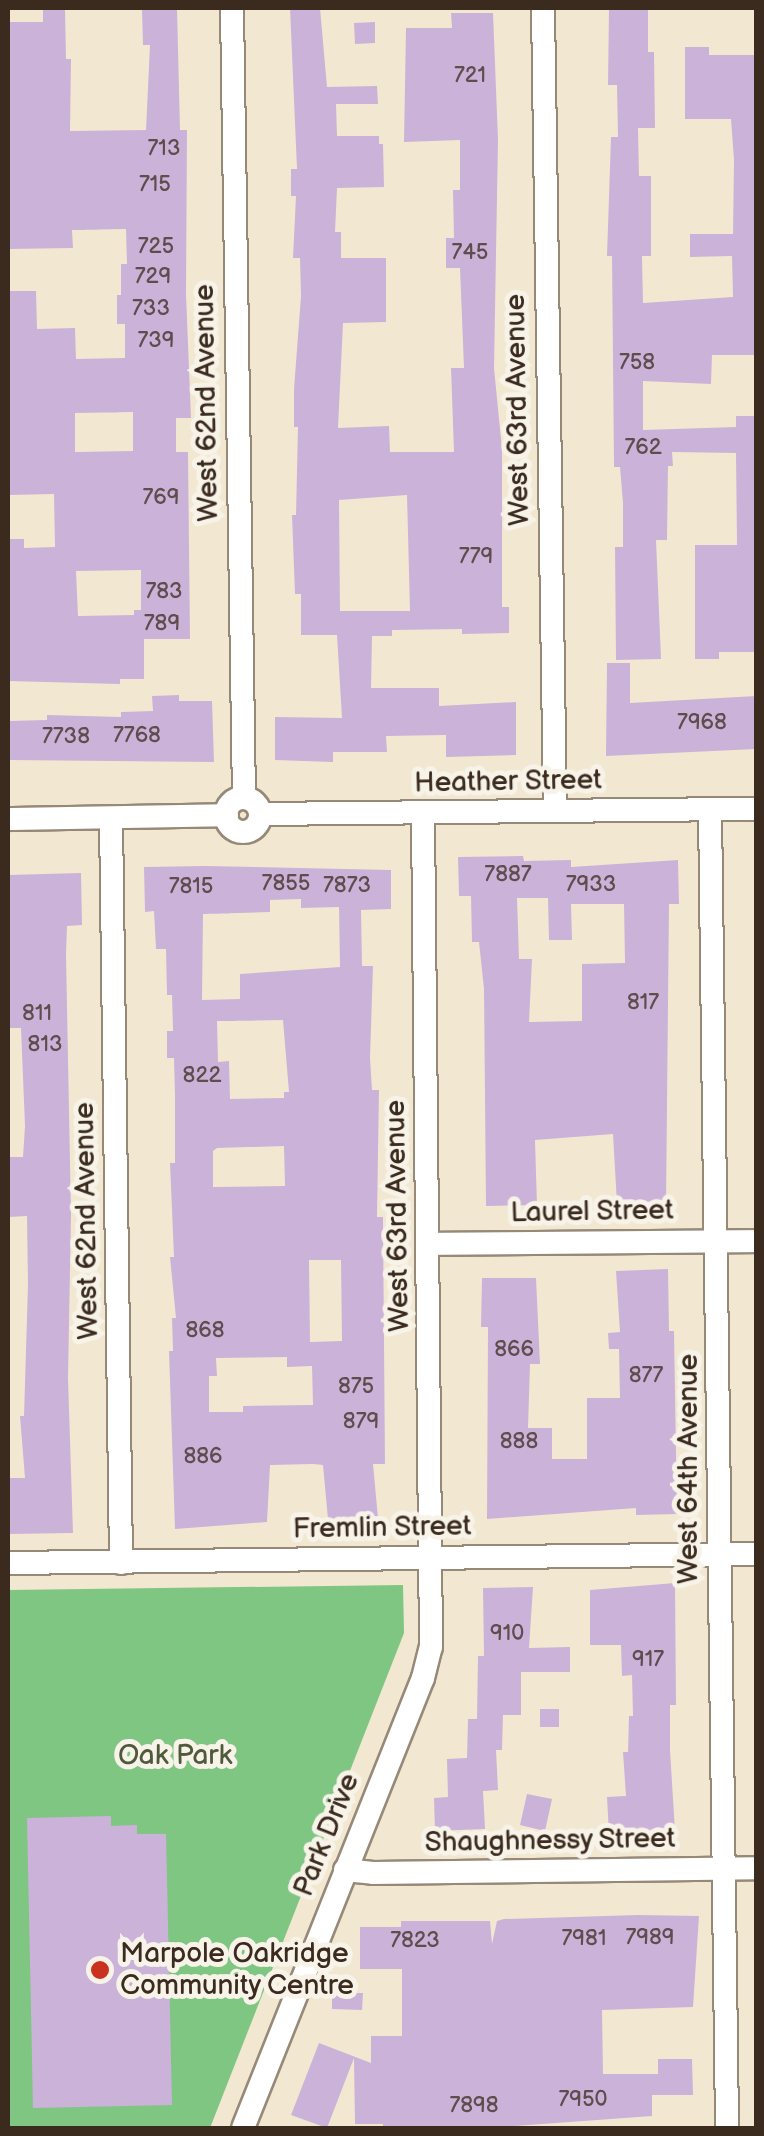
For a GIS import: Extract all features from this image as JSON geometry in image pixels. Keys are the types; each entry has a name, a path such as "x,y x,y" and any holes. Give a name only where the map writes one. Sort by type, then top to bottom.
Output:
{"street":[{"name":"West 62nd Avenue","path":"232,8 252,806"},
{"name":"West 63rd Avenue","path":"543,8 555,811"},
{"path":"8,819 227,815 234,801 252,806"},
{"name":"Heather Street","path":"252,806 423,814 756,808"},
{"name":"West 64th Avenue","path":"710,809 727,2128"},
{"name":"West 63rd Avenue","path":"423,814 432,1558"},
{"name":"West 62nd Avenue","path":"111,818 121,1563"},
{"name":"Laurel Street","path":"428,1244 756,1240"},
{"name":"Fremlin Street","path":"8,1562 756,1554"},
{"name":"Park Drive","path":"243,2128 423,1678 434,1622 432,1558"},
{"name":"Shaughnessy Street","path":"345,1870 373,1874 756,1868"}],"green space":[{"name":"Oak Park","path":"403,1585 404,1633 210,2128 8,2128 8,1590"}],"building":[{"path":"43,8 65,8 66,59 71,59 70,131 146,130 150,45 143,45 142,9 177,8 180,130 187,130 186,294 191,418 176,418 176,452 188,452 190,639 144,639 144,679 120,679 120,684 8,681 8,539 24,539 24,548 55,547 54,494 8,495 8,291 36,291 37,329 75,328 76,359 125,358 125,324 117,324 117,295 121,295 121,264 127,264 126,229 72,230 73,248 8,249 8,22 43,22","holes":["133,412 133,451 75,452 75,413","141,570 141,610 134,610 134,615 78,616 76,571"]},
{"path":"290,8 320,8 327,87 377,86 378,104 336,104 337,136 379,136 379,144 383,144 384,187 337,188 335,232 341,232 341,258 386,258 386,322 343,323 338,428 389,426 390,452 454,452 451,368 464,368 460,268 446,268 446,238 454,238 453,190 460,190 460,140 404,142 406,28 452,28 451,13 493,13 498,140 494,368 502,449 502,607 509,607 509,633 392,630 392,636 372,636 371,688 439,688 439,706 516,702 516,755 446,757 446,735 386,736 387,752 333,752 333,762 275,760 275,717 342,718 337,635 301,635 301,594 295,594 292,515 296,515 298,427 294,427 294,389 301,296 300,258 293,258 296,196 291,196 291,169 297,169","holes":["407,495 410,611 340,611 339,500"]},
{"path":"609,8 648,8 648,52 654,52 655,128 638,128 639,176 651,176 651,256 642,256 643,303 733,297 732,256 690,257 690,234 733,234 734,160 731,119 685,119 685,47 709,47 709,55 756,55 756,355 712,355 711,384 643,381 643,430 736,427 736,416 756,416 756,652 719,652 719,659 695,659 695,545 737,545 736,453 672,452 673,466 668,466 667,540 656,540 661,659 616,660 615,547 623,547 623,503 620,467 614,467 612,256 607,256 611,137 618,137 617,85 608,85"},
{"path":"375,22 375,43 355,44 354,23"},
{"path":"607,663 630,663 630,703 756,696 756,749 606,756"},
{"path":"179,695 179,701 212,701 214,762 8,760 8,721 47,720 47,715 121,717 121,712 153,711 152,696"},
{"path":"458,857 571,860 571,867 678,860 679,904 669,904 666,1205 617,1204 613,1134 535,1140 537,1205 486,1206 484,989 479,942 472,942 471,896 459,896","holes":["517,898 548,898 549,940 572,940 571,904 624,904 625,963 582,964 582,1021 529,1022 532,959 519,959"]},
{"path":"144,867 391,870 391,909 361,910 362,966 373,966 370,1058 372,1090 379,1090 377,1217 383,1217 385,1464 373,1464 379,1529 329,1530 323,1465 313,1464 270,1465 267,1522 175,1529 169,1351 173,1351 172,1318 176,1318 170,1257 174,1257 170,1163 175,1163 175,1096 174,1058 167,1058 167,1031 173,1031 172,995 167,995 166,949 156,949 154,911 145,912","holes":["301,899 301,908 339,907 340,967 240,974 240,999 202,1000 203,914 270,912 270,900","283,1020 289,1092 284,1092 284,1098 230,1099 229,1061 218,1062 217,1021","284,1146 285,1186 213,1187 213,1151","309,1260 341,1260 342,1341 310,1342","287,1357 287,1367 312,1366 313,1405 243,1406 243,1412 209,1412 209,1376 217,1376 216,1358"]},
{"path":"81,873 82,925 67,926 66,954 71,1215 68,1378 73,1533 8,1534 10,1478 25,1478 20,1416 24,1416 28,1284 27,1216 8,1217 8,1157 23,1157 25,1126 21,1028 8,1028 8,875"},
{"path":"668,1269 669,1331 674,1331 677,1514 636,1515 636,1508 487,1519 488,1327 481,1327 482,1278 536,1278 540,1364 530,1364 528,1428 552,1428 552,1459 587,1459 587,1398 620,1398 619,1349 609,1349 608,1333 620,1332 616,1271"},
{"path":"675,1583 676,1705 670,1705 670,1750 675,1831 609,1834 607,1797 626,1796 623,1752 628,1752 629,1716 633,1716 632,1675 622,1676 621,1645 590,1645 590,1590"},
{"path":"533,1587 529,1648 570,1647 570,1672 521,1672 521,1715 503,1715 502,1750 496,1750 498,1790 483,1791 485,1829 435,1831 434,1798 448,1797 447,1759 467,1758 468,1719 477,1719 478,1656 484,1656 483,1588"},
{"path":"540,1709 559,1709 559,1727 540,1727"},
{"path":"527,1794 552,1799 545,1831 520,1825"},
{"name":"Marpole Oakridge Community Centre","path":"111,1816 111,1826 137,1825 137,1834 166,1834 172,2105 33,2108 27,1818"},
{"path":"699,1916 693,2007 602,2010 603,2074 658,2074 658,2059 692,2059 693,2095 652,2095 652,2116 488,2128 383,2128 383,2124 355,2124 354,2058 327,2128 291,2115 319,2043 371,2063 371,2036 402,2036 402,1969 360,1969 360,1927 401,1927 401,1921 490,1921 492,1944 497,1921 504,1919"},
{"path":"332,1993 363,1993 362,2010 332,2009"}],"place":[{"name":"Marpole Oakridge Community Centre","path":"100,1970"}]}
